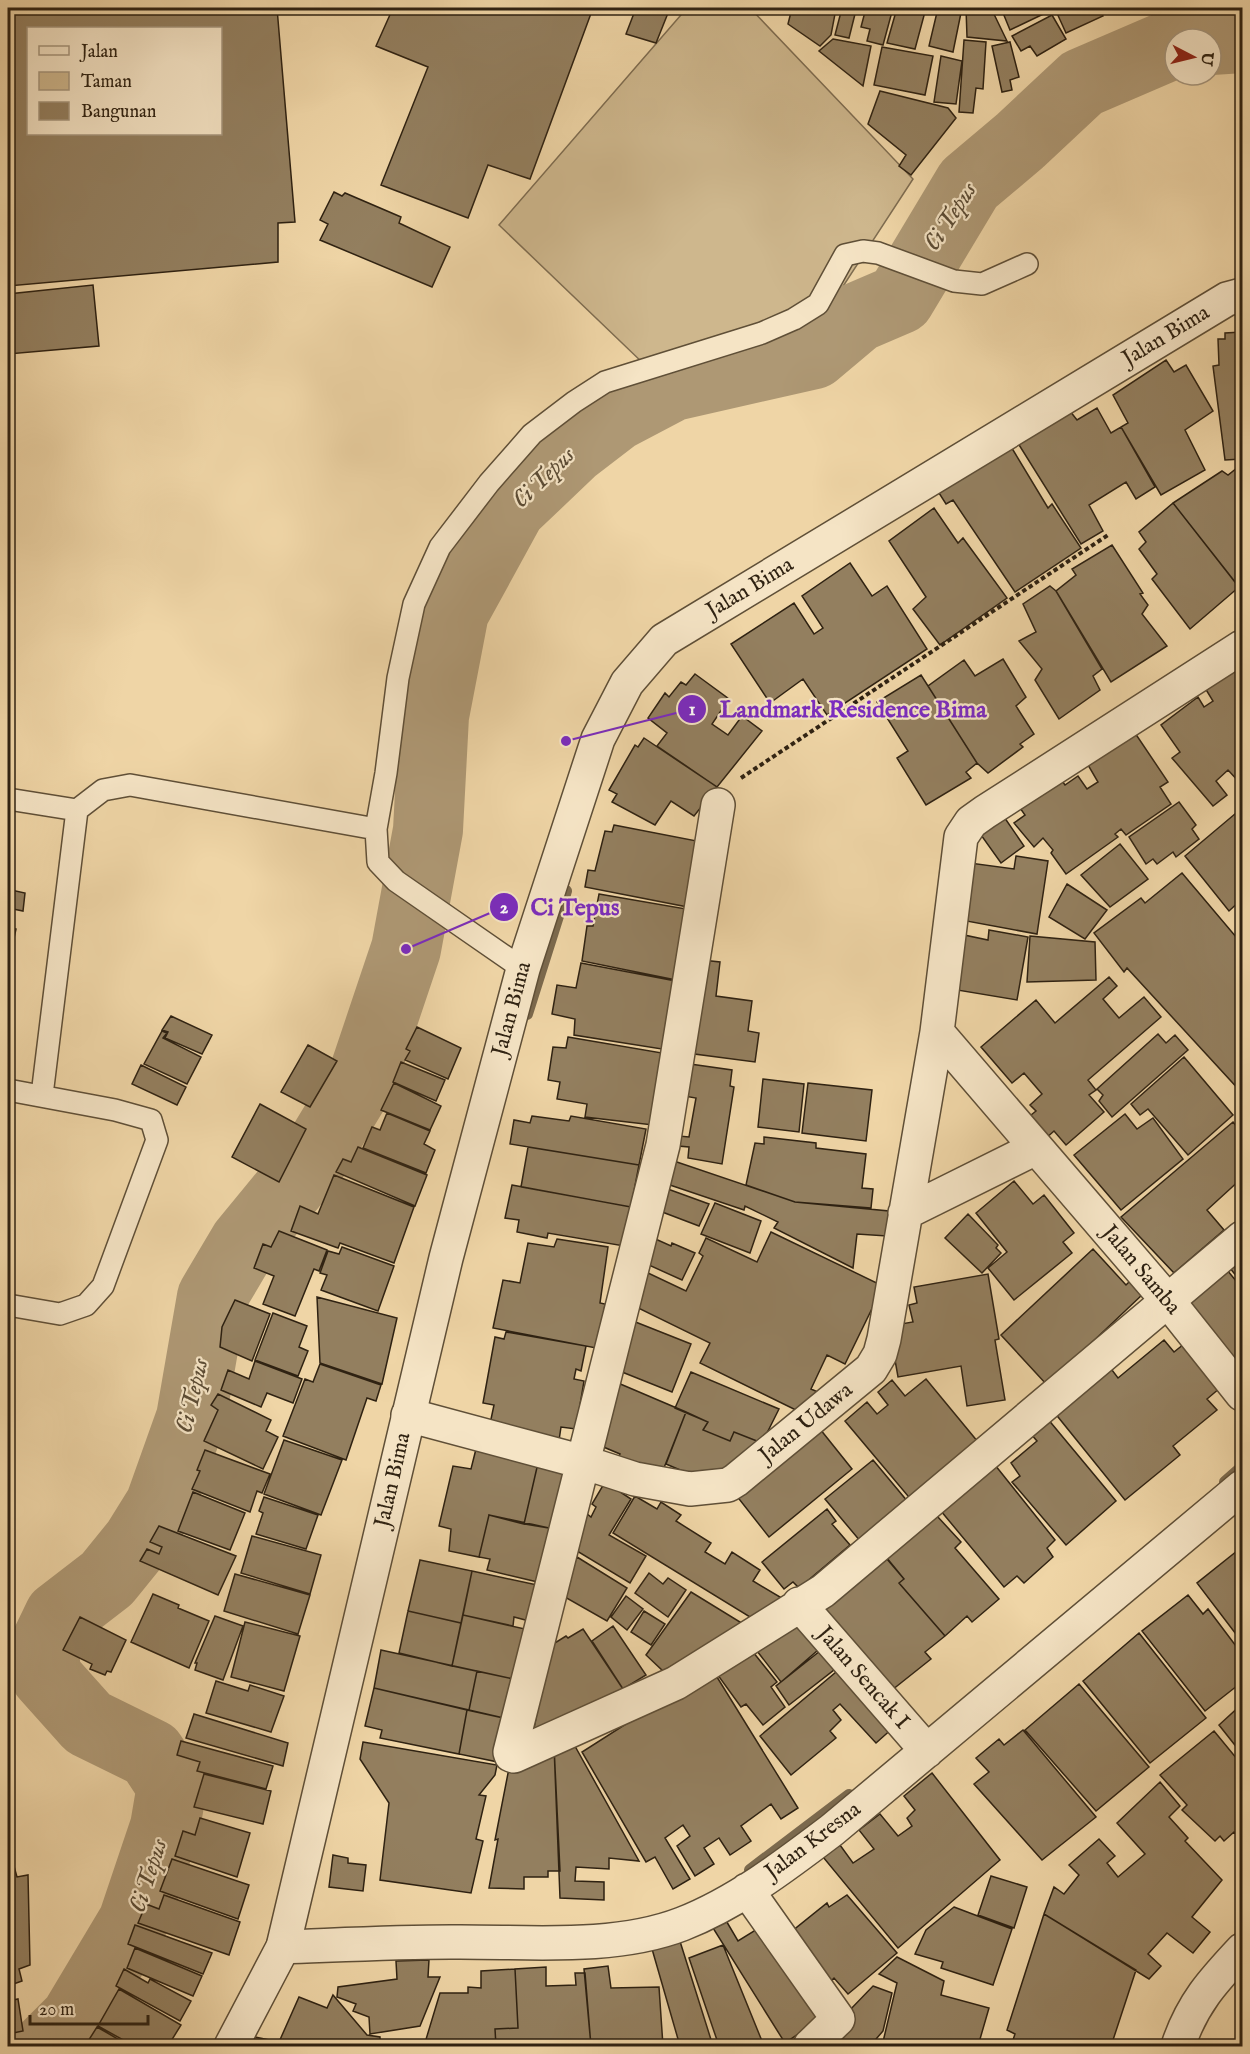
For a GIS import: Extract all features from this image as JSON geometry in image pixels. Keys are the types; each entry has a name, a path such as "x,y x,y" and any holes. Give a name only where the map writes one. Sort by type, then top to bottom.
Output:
{"street":[{"name":"Jalan Bima","path":"231,2046 283,1947 446,1258 523,969 598,739 627,683 664,640 1227,299 1242,295"},
{"name":"Jalan Udawa","path":"408,1415 583,1462 635,1479 690,1489 728,1485 736,1480 871,1369 880,1354 884,1338 937,1032 961,837 971,822 1242,647"},
{"path":"718,805 663,1145 511,1755 514,1756 676,1683 799,1604 824,1591 1242,1238"},
{"name":"Jalan Samba","path":"937,1032 1168,1301 1242,1394"},
{"path":"905,1213 1036,1148"},
{"name":"Jalan Kresna","path":"283,1947 451,1942 584,1942 646,1934 682,1924 747,1890 779,1870 832,1830 1242,1487"},
{"name":"Jalan Sencak I","path":"799,1604 927,1751"},
{"path":"747,1890 838,2019 810,2046"},
{"path":"1178,2046 1194,2008 1214,1980 1242,1950"}],"lane":[{"path":"523,969 396,881 378,862 376,829 386,773 398,678 414,604 440,547 489,483 532,434 574,402 604,382 762,333 794,319 818,304 845,255 863,251 878,253 954,281 982,284 1027,264"},
{"path":"42,1095 77,810 103,790 130,785 376,829"},
{"path":"8,799 77,810"},
{"path":"8,1090 115,1110 151,1120 157,1140 103,1286 86,1305 60,1314 8,1305"}],"path":[{"path":"718,805 726,789 737,780 1108,535"}],"green space":[{"path":"687,8 750,8 913,179 838,294 799,331 646,366 499,225"}],"building":[{"path":"8,8 277,8 295,222 278,223 278,262 8,286"},
{"path":"393,8 593,8 530,179 488,165 468,218 381,185 428,67 376,46"},
{"path":"636,8 670,8 656,43 626,34"},
{"path":"792,8 835,14 831,35 820,46 788,24"},
{"path":"842,8 856,10 849,38 835,35"},
{"path":"866,8 893,8 883,45 867,41 870,29 861,27"},
{"path":"897,8 926,8 915,49 887,43"},
{"path":"938,8 962,8 953,52 929,46"},
{"path":"966,8 991,8 1007,41 967,37"},
{"path":"1001,8 1056,8 1010,30"},
{"path":"1063,8 1099,8 1103,16 1066,33 1056,11"},
{"path":"1052,15 1066,39 1037,56 1030,46 1021,51 1012,36"},
{"path":"833,39 871,46 863,86 819,51"},
{"path":"964,40 986,42 983,89 976,88 973,113 959,112"},
{"path":"1010,42 1019,77 1010,80 1012,90 1002,92 992,46"},
{"path":"882,47 933,56 925,95 874,85"},
{"path":"941,56 962,61 956,104 934,102"},
{"path":"880,91 948,108 956,118 911,175 899,166 906,155 868,124"},
{"path":"334,192 342,196 345,193 401,217 399,223 450,247 432,287 320,240 328,224 320,220"},
{"path":"93,285 99,346 8,354 8,294"},
{"path":"1242,332 1242,459 1225,460 1213,366 1219,365 1218,339 1225,339 1225,333"},
{"path":"1166,360 1174,372 1186,365 1213,411 1185,430 1205,470 1161,495 1121,427 1128,423 1113,395"},
{"path":"1066,406 1077,420 1097,408 1111,433 1121,427 1155,487 1136,499 1126,482 1089,505 1103,531 1081,544 1016,440"},
{"path":"1010,445 1048,508 1052,504 1081,548 1015,592 953,500 946,504 939,493"},
{"path":"1242,464 1242,591 1173,503 1222,471 1228,475"},
{"path":"1173,503 1239,587 1190,629 1152,579 1157,574 1139,549 1146,542 1139,532"},
{"path":"934,508 958,543 963,538 1007,598 940,645 913,609 926,597 889,541"},
{"path":"1112,545 1143,593 1140,594 1148,605 1142,614 1167,646 1111,682 1056,591 1076,575 1072,569"},
{"path":"850,563 872,596 887,586 927,649 827,715 803,679 770,703 731,644 794,603 814,634 823,628 802,596"},
{"path":"1050,586 1056,591 1102,669 1093,676 1100,690 1059,719 1035,680 1042,669 1019,641 1036,632 1023,604"},
{"path":"1003,659 1026,697 1016,706 1034,734 1020,744 1023,747 988,773 977,763 928,686 964,660 975,676"},
{"path":"1242,663 1242,785 1228,770 1216,781 1227,795 1213,806 1172,758 1180,752 1161,725 1198,697 1204,707 1213,701 1205,688"},
{"path":"695,674 729,699 712,724 728,735 742,716 762,731 717,787 657,746 667,733 648,718 665,693 669,697 681,682 686,685"},
{"path":"921,675 977,763 966,772 971,778 926,805 897,758 908,751 877,702"},
{"path":"1135,733 1168,782 1160,787 1171,804 1126,835 1121,829 1115,834 1118,837 1066,874 1051,853 1053,850 1043,838 1034,847 1014,823 1025,815 1020,808 1060,778 1065,785 1078,776 1087,789 1098,782 1088,765"},
{"path":"644,738 717,787 694,816 671,801 655,825 612,802 617,794 609,790 635,745 638,747"},
{"path":"1179,802 1196,825 1192,829 1199,839 1176,857 1173,852 1157,864 1153,859 1146,864 1129,837"},
{"path":"1242,808 1242,899 1229,911 1185,856"},
{"path":"1000,811 1024,846 1001,863 976,828"},
{"path":"614,825 702,842 693,908 585,887 588,870 595,871 605,831 612,832"},
{"path":"1120,844 1148,879 1110,907 1081,875"},
{"path":"1016,856 1048,861 1037,934 961,920 970,863 1014,869"},
{"path":"1182,873 1242,944 1242,1093 1127,968 1124,972 1094,933 1141,898 1145,903"},
{"path":"8,874 14,875 11,890 25,893 23,911 8,908"},
{"path":"1067,884 1107,910 1085,939 1049,917"},
{"path":"599,894 692,910 681,981 582,961 587,926 593,926"},
{"path":"8,927 16,929 8,965"},
{"path":"989,930 1028,937 1017,1000 957,990 964,935 988,940"},
{"path":"1030,936 1095,942 1096,980 1027,982"},
{"path":"702,960 720,962 716,996 752,1001 748,1031 759,1033 755,1062 687,1053"},
{"path":"581,963 681,982 668,1050 574,1035 575,1019 552,1014 557,985 576,988"},
{"path":"1109,977 1117,986 1103,999 1119,1018 1144,997 1161,1017 1088,1080 1096,1090 1089,1095 1104,1112 1066,1145 1054,1131 1044,1140 1026,1119 1036,1111 1030,1105 1042,1094 1024,1073 1012,1083 981,1047 1036,1000 1055,1023"},
{"path":"171,1016 212,1035 202,1054 165,1038 168,1032 162,1030"},
{"path":"417,1027 461,1048 448,1079 405,1060 410,1051 406,1049"},
{"path":"162,1031 167,1033 163,1038 201,1057 187,1084 144,1064"},
{"path":"1158,1034 1166,1043 1175,1035 1188,1050 1112,1117 1099,1101 1103,1095 1097,1089"},
{"path":"568,1037 668,1054 653,1125 585,1117 587,1104 557,1099 560,1082 548,1080 553,1047 566,1048"},
{"path":"308,1045 337,1061 310,1107 281,1092"},
{"path":"1184,1057 1233,1115 1188,1155 1148,1109 1140,1115 1131,1104"},
{"path":"401,1062 445,1080 436,1101 393,1082"},
{"path":"690,1064 732,1070 730,1086 734,1087 722,1164 688,1158 689,1147 678,1146 679,1136 689,1137 696,1098 684,1096"},
{"path":"141,1065 186,1087 177,1105 132,1084"},
{"path":"763,1079 804,1084 799,1132 758,1127"},
{"path":"394,1083 441,1106 430,1130 381,1110"},
{"path":"808,1083 872,1090 866,1141 802,1133"},
{"path":"260,1104 306,1129 279,1182 232,1157"},
{"path":"387,1113 430,1131 424,1144 435,1150 426,1173 363,1148 372,1127 380,1130"},
{"path":"1125,1114 1137,1129 1153,1118 1183,1159 1121,1210 1074,1155"},
{"path":"532,1116 569,1121 571,1116 646,1129 639,1165 510,1144 514,1120 530,1123"},
{"path":"1233,1122 1242,1133 1242,1178 1207,1210 1224,1230 1174,1273 1121,1217"},
{"path":"764,1137 816,1143 816,1148 866,1154 862,1188 873,1189 871,1208 795,1202 746,1185 755,1143 764,1144"},
{"path":"358,1147 427,1175 415,1206 336,1172 343,1159 351,1162"},
{"path":"528,1147 639,1165 631,1207 521,1187"},
{"path":"668,1159 795,1202 889,1211 887,1236 857,1234 853,1268 774,1228 778,1222 745,1206 744,1210 661,1182"},
{"path":"334,1175 414,1207 394,1263 340,1243 338,1248 291,1231 300,1206 318,1214"},
{"path":"1014,1181 1033,1204 1044,1195 1074,1233 1063,1242 1072,1253 1014,1300 988,1268 1007,1252 976,1213"},
{"path":"512,1185 631,1207 624,1246 548,1233 547,1238 517,1232 519,1220 505,1218"},
{"path":"665,1188 709,1204 699,1226 657,1210"},
{"path":"715,1203 761,1221 750,1253 701,1234"},
{"path":"968,1214 998,1245 996,1248 1001,1253 982,1273 945,1238"},
{"path":"279,1231 327,1250 319,1271 314,1269 295,1316 263,1304 274,1276 254,1268 263,1244 271,1247"},
{"path":"771,1232 883,1286 845,1364 827,1355 811,1389 818,1392 806,1415 700,1363 710,1343 630,1304 646,1272 686,1291 703,1256 699,1253 706,1238 757,1262"},
{"path":"651,1237 695,1253 682,1280 640,1261"},
{"path":"557,1239 608,1247 600,1303 605,1304 601,1334 596,1348 493,1328 503,1280 520,1283 528,1243 554,1247"},
{"path":"342,1247 394,1266 378,1311 321,1290 327,1275 320,1273 328,1251 339,1254"},
{"path":"1242,1247 1242,1283 1225,1262"},
{"path":"1093,1249 1126,1285 1131,1280 1143,1294 1047,1385 1001,1335"},
{"path":"1222,1264 1242,1288 1242,1374 1177,1303"},
{"path":"988,1274 999,1339 995,1340 1005,1400 967,1406 961,1366 898,1377 889,1326 913,1322 909,1305 917,1303 914,1287"},
{"path":"317,1297 397,1318 382,1384 320,1363"},
{"path":"235,1300 270,1314 252,1361 220,1347 222,1327"},
{"path":"273,1313 307,1326 299,1347 308,1351 298,1376 255,1360"},
{"path":"633,1321 691,1344 672,1392 617,1370"},
{"path":"506,1332 586,1346 581,1371 576,1369 574,1379 584,1381 576,1429 561,1427 558,1447 534,1442 536,1432 490,1424 494,1405 483,1403 495,1337 504,1339"},
{"path":"1164,1340 1174,1352 1184,1344 1220,1388 1207,1399 1217,1410 1173,1446 1180,1455 1125,1500 1050,1407 1106,1362 1118,1378"},
{"path":"255,1361 302,1379 293,1403 267,1393 261,1407 221,1390 228,1370 249,1379"},
{"path":"320,1364 381,1385 376,1401 367,1398 346,1460 283,1436 305,1379 313,1382"},
{"path":"691,1372 779,1409 762,1443 734,1432 730,1441 703,1430 708,1422 675,1408"},
{"path":"926,1379 978,1442 913,1502 845,1421 867,1402 877,1414 888,1405 878,1392 892,1380 905,1396"},
{"path":"618,1383 686,1412 660,1478 614,1468 620,1454 594,1443"},
{"path":"218,1394 271,1420 266,1431 278,1437 263,1469 204,1441 218,1410 211,1405"},
{"path":"686,1412 708,1422 703,1430 730,1441 734,1432 762,1443 719,1476 706,1481 666,1464"},
{"path":"1042,1412 1116,1501 1066,1545 1012,1482 1020,1476 1011,1463 1037,1441 1024,1426"},
{"path":"816,1424 852,1469 769,1537 732,1490"},
{"path":"284,1440 342,1460 321,1515 264,1494"},
{"path":"476,1449 538,1463 524,1524 489,1515 479,1557 449,1551 451,1529 439,1526 453,1466 471,1469"},
{"path":"205,1450 270,1474 262,1493 257,1491 250,1512 192,1489 200,1471 197,1470"},
{"path":"873,1460 913,1508 866,1548 825,1499"},
{"path":"991,1460 1055,1540 1047,1548 1053,1557 1024,1583 1017,1576 1004,1587 936,1505"},
{"path":"538,1463 567,1470 554,1529 524,1524"},
{"path":"605,1482 631,1499 609,1535 646,1556 630,1583 567,1545 586,1513 591,1517 596,1507 592,1504"},
{"path":"193,1492 245,1513 230,1550 178,1531"},
{"path":"635,1496 657,1509 661,1502 681,1515 676,1521 711,1543 705,1552 725,1564 732,1552 760,1570 753,1581 780,1597 763,1625 613,1533"},
{"path":"264,1497 318,1515 306,1549 256,1534 263,1513 259,1511"},
{"path":"827,1509 836,1521 832,1524 850,1545 799,1588 793,1582 784,1589 762,1562"},
{"path":"489,1515 554,1529 542,1583 487,1570 490,1559 479,1557"},
{"path":"937,1516 961,1542 955,1548 999,1599 972,1622 967,1616 945,1636 899,1583 904,1579 886,1557"},
{"path":"159,1526 236,1556 218,1595 140,1561 147,1549 159,1554 162,1547 150,1542"},
{"path":"252,1536 321,1555 310,1594 241,1573"},
{"path":"1242,1547 1242,1642 1197,1583"},
{"path":"881,1552 904,1579 899,1583 945,1636 925,1652 931,1659 892,1690 819,1606"},
{"path":"577,1557 627,1588 607,1621 556,1592"},
{"path":"420,1560 472,1571 461,1623 408,1611"},
{"path":"472,1571 542,1586 533,1622 514,1617 513,1626 463,1615"},
{"path":"649,1573 663,1584 668,1578 686,1590 668,1617 635,1593"},
{"path":"235,1574 310,1595 298,1634 224,1611"},
{"path":"691,1592 740,1622 735,1630 663,1671 646,1655"},
{"path":"153,1594 209,1621 189,1668 131,1642"},
{"path":"1188,1595 1203,1614 1208,1609 1242,1654 1242,1682 1205,1711 1142,1631"},
{"path":"626,1596 643,1609 627,1630 611,1617"},
{"path":"408,1611 461,1623 452,1666 399,1653"},
{"path":"644,1611 665,1624 651,1645 631,1632"},
{"path":"798,1611 825,1644 781,1682 754,1647"},
{"path":"463,1615 525,1629 518,1680 452,1666"},
{"path":"215,1616 243,1626 223,1680 195,1670 197,1663 195,1663"},
{"path":"80,1617 126,1640 111,1672 107,1671 105,1675 90,1669 92,1664 63,1650"},
{"path":"245,1622 300,1636 284,1691 231,1677"},
{"path":"613,1626 646,1675 623,1689 592,1641"},
{"path":"583,1629 623,1689 532,1738 550,1646"},
{"path":"1139,1633 1206,1718 1150,1763 1083,1681"},
{"path":"745,1642 777,1682 771,1687 785,1707 763,1725 746,1704 741,1707 712,1667"},
{"path":"825,1647 839,1666 789,1705 776,1686"},
{"path":"381,1650 477,1671 469,1710 374,1688"},
{"path":"842,1667 894,1727 876,1743 840,1704 833,1710 841,1720 830,1731 836,1738 791,1775 760,1736"},
{"path":"712,1669 798,1808 781,1819 771,1804 741,1826 751,1841 730,1855 719,1838 704,1848 714,1864 695,1876 677,1846 690,1836 683,1825 665,1838 690,1879 673,1889 655,1857 646,1862 582,1752"},
{"path":"477,1671 518,1680 508,1719 469,1710"},
{"path":"216,1681 248,1691 250,1685 284,1696 271,1732 206,1713"},
{"path":"1079,1684 1149,1767 1096,1811 1025,1730"},
{"path":"374,1688 467,1710 459,1754 380,1738 382,1730 365,1726"},
{"path":"1242,1704 1242,1754 1219,1725"},
{"path":"467,1710 508,1719 498,1762 459,1754"},
{"path":"194,1714 288,1743 283,1766 186,1738"},
{"path":"1023,1730 1096,1817 1042,1860 974,1784 989,1772 976,1758 999,1739 1004,1745"},
{"path":"1214,1731 1242,1765 1242,1841 1234,1832 1224,1841 1220,1836 1215,1841 1182,1810 1187,1805 1160,1775"},
{"path":"571,1739 639,1861 609,1858 609,1869 576,1867 575,1881 604,1882 604,1900 560,1898 554,1746"},
{"path":"181,1741 273,1766 266,1789 197,1771 200,1762 177,1755"},
{"path":"363,1742 497,1765 495,1775 479,1795 486,1796 476,1839 483,1841 471,1893 380,1880 389,1803 360,1759"},
{"path":"554,1746 560,1871 548,1871 548,1877 524,1877 524,1889 489,1888 498,1839 495,1840 510,1763"},
{"path":"932,1773 1000,1860 898,1948 823,1857 840,1845 853,1863 874,1849 859,1830 880,1814 898,1836 912,1826 907,1818 915,1810 904,1796"},
{"path":"204,1774 271,1791 263,1824 194,1807"},
{"path":"1160,1782 1180,1806 1169,1817 1188,1838 1185,1841 1222,1880 1192,1917 1210,1932 1193,1953 1167,1933 1148,1954 1161,1966 1149,1979 1044,1914 1054,1887 1064,1894 1079,1875 1069,1865 1099,1839 1115,1856 1107,1863 1118,1877 1145,1854 1117,1823"},
{"path":"200,1818 250,1833 237,1877 175,1856 183,1831 195,1835"},
{"path":"8,1845 17,1877 28,1875 30,1965 19,1969 22,1981 8,1986"},
{"path":"333,1855 348,1858 348,1863 366,1865 363,1891 329,1887"},
{"path":"172,1859 249,1885 238,1919 160,1891"},
{"path":"991,1876 1027,1887 1014,1928 978,1915"},
{"path":"164,1895 240,1922 229,1955 138,1923 146,1904 159,1909"},
{"path":"847,1895 897,1953 848,1994 834,1978 829,1983 791,1932 827,1903 829,1907"},
{"path":"954,1907 1012,1929 993,1985 941,1968 943,1962 915,1954 926,1930"},
{"path":"721,1912 738,1941 767,1923 830,2012 785,2043 708,1920"},
{"path":"1044,1914 1136,1970 1113,2040 1121,2043 1120,2046 1011,2046 1015,2034 1007,2030"},
{"path":"135,1925 212,1953 203,1974 128,1944"},
{"path":"678,1935 713,2046 680,2046 650,1942"},
{"path":"723,1945 764,2046 719,2046 689,1958"},
{"path":"135,1948 202,1976 193,1996 127,1968"},
{"path":"897,1957 944,1981 941,1995 989,2008 978,2046 882,2046 897,1983 879,1974"},
{"path":"429,1960 428,1977 440,1977 420,2026 370,2034 369,2017 353,2011 356,2004 337,1997 338,1987 397,1979 396,1961"},
{"path":"608,1966 611,1988 659,1987 663,2046 591,2046 584,1969"},
{"path":"546,1967 546,1986 576,1985 575,1973 585,1973 591,2046 496,2046 495,2029 518,2028 515,1969"},
{"path":"124,1969 148,1983 150,1979 191,2001 180,2021 116,1986"},
{"path":"515,1969 518,2028 495,2029 496,2046 424,2046 440,1993 468,1993 468,1987 481,1988 481,1971"},
{"path":"873,1986 892,1993 883,2031 870,2046 825,2046 819,2042"},
{"path":"119,1989 181,2025 168,2046 134,2046 98,2026"},
{"path":"333,1995 367,2035 380,2037 380,2046 244,2046 250,2036 279,2042 299,1997 327,2008"},
{"path":"18,1999 23,2031 8,2034 8,2001"},
{"path":"97,2027 130,2046 85,2046"}],"waterway":[{"name":"Ci Tepus","path":"1223,39 1242,38"},
{"name":"Ci Tepus","path":"48,2046 75,2019 133,1922 165,1827 172,1786 151,1754 88,1723 46,1676 44,1647 59,1616 107,1579 137,1542 160,1505 191,1418 212,1297 244,1243 314,1158 363,1077 406,949 428,830 434,716 454,612 511,508 573,449 616,416 673,386 814,354 858,317 900,299 969,184 1020,141 1082,83 1163,48"},
{"path":"527,1014 566,891"},
{"path":"1225,1482 1242,1467"},
{"path":"750,1870 849,1795"}],"place":[{"name":"Landmark Residence Bima","path":"566,741"},
{"name":"Ci Tepus","path":"406,949"}]}
